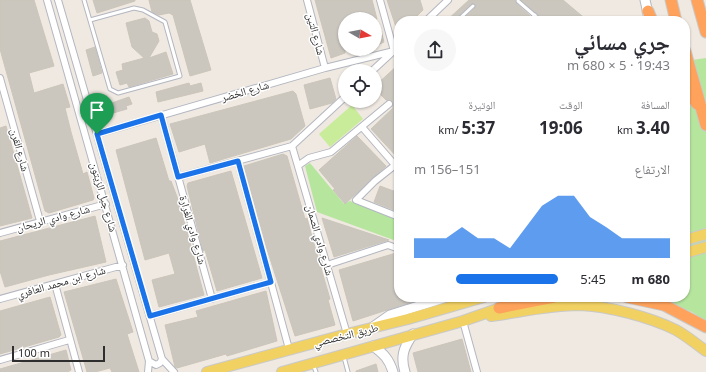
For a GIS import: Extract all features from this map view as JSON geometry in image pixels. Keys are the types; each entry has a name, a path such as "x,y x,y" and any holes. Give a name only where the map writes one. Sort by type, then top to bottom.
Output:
{"highway":[{"path":"670,0 675,16"},
{"path":"697,0 705,28"},
{"path":"702,0 705,28"},
{"path":"690,68 706,125"},
{"path":"690,94 703,113"},
{"path":"499,308 529,302"},
{"path":"650,302 664,305 706,327"}],"main road":[{"path":"690,239 706,234"},
{"path":"690,252 706,247"},
{"path":"368,330 390,315 431,302"},
{"name":"طريق التخصصي","path":"207,372 289,349 368,330 466,302"},
{"name":"طريق التخصصي","path":"282,372 310,368 343,354 464,321 517,302"},
{"path":"464,321 530,310 579,305 615,310 654,321 677,331 706,351"},
{"path":"405,372 402,364 403,350 413,334"},
{"path":"373,346 385,355 393,372"}],"street":[{"name":"شارع جبل الزيتون","path":"47,0 149,360 148,372"},
{"name":"شارع جبل الزيتون","path":"58,0 162,359 174,372"},
{"name":"شارع التين","path":"307,0 325,68"},
{"path":"380,0 394,51 380,64"},
{"path":"431,16 448,0"},
{"name":"شارع الخضر","path":"97,134 325,68 394,51"},
{"name":"شارع القرن","path":"0,78 40,221"},
{"path":"178,177 292,146 338,103"},
{"path":"299,165 309,158 331,152 389,104"},
{"name":"شارع وادي الغرارة","path":"161,115 212,299"},
{"path":"362,127 394,160"},
{"name":"شارع وادي الصمان","path":"292,146 299,165 347,334"},
{"path":"238,161 289,349"},
{"path":"394,165 375,181 356,200 394,214"},
{"name":"شارع وادي الريحان","path":"0,233 106,204"},
{"path":"327,265 388,245 394,247"},
{"name":"شارع ابن محمد العافري","path":"0,300 122,265"},
{"path":"150,316 271,282"},
{"path":"55,284 69,340 79,372"},
{"path":"464,321 477,372"},
{"path":"0,360 69,340"},
{"path":"149,360 152,364 156,365 160,363 162,359"}],"lane":[{"path":"84,0 110,89 118,94 180,76 165,22 143,10 134,8 90,20"},
{"path":"518,1 535,15"},
{"path":"462,16 473,6"},
{"path":"343,354 348,372"}],"green space":[{"path":"706,58 706,321 692,312 667,302 690,302 690,60"},
{"path":"349,108 354,108 363,119 330,147 319,134"},
{"path":"310,163 344,204 350,201 394,218 394,240 317,212 305,166"}],"building":[{"path":"0,0 34,0 54,66 29,73 34,93 63,84 70,107 65,108 71,132 83,174 87,172 94,198 93,200 49,213 45,211 0,49"},
{"path":"93,0 135,0 135,1 97,13"},
{"path":"149,0 190,0 211,70 190,76 173,15 169,13 159,15 152,12"},
{"path":"315,0 372,0 375,12 338,12 338,56 331,58"},
{"path":"387,0 420,0 423,10 417,16 394,16 394,21"},
{"path":"469,0 515,0 516,3 530,16 466,16 475,8 475,4 473,3 459,16 451,16"},
{"path":"521,0 563,0 582,16 539,16"},
{"path":"145,18 149,21 152,32 157,34 159,41 149,58 166,52 173,74 129,87 127,83 120,85 116,72 123,70 122,64 144,58 132,47 126,23"},
{"path":"95,47 102,73 93,76 86,50"},
{"path":"394,69 394,154 371,129 393,108 392,101 386,100 382,96 382,80"},
{"path":"330,78 336,99 332,103 310,109 304,85"},
{"path":"189,83 190,86 201,83 203,91 158,102 156,92"},
{"path":"293,91 296,94 305,126 291,139 210,163 205,144 179,152 170,124"},
{"path":"129,97 132,104 126,106 127,109 113,113 111,109 107,111 106,105"},
{"path":"6,126 32,218 0,226 0,128"},
{"path":"357,136 386,166 345,204 319,170"},
{"path":"156,138 169,181 171,181 179,202 204,295 159,307 152,280 175,274 169,253 145,260 116,150"},
{"path":"283,154 287,156 305,219 307,218 330,299 328,300 335,325 295,336 267,249 244,166"},
{"path":"231,171 262,278 217,291 205,250 203,251 187,186 188,183"},
{"path":"380,186 394,191 394,210 374,202"},
{"path":"95,216 106,262 5,287 0,271 0,241"},
{"path":"322,218 389,240 334,257"},
{"path":"394,254 394,302 412,302 353,321 339,270"},
{"path":"116,279 133,332 127,334 139,372 112,372 110,368 95,372 87,372 64,292"},
{"path":"266,291 277,341 227,356 226,354 177,368 175,367 165,325 198,317 196,311"},
{"path":"50,297 61,335 59,337 0,354 0,311"},
{"path":"462,339 471,372 418,372 413,353"},
{"path":"66,350 71,370 68,372 0,372 0,369"},
{"path":"376,364 378,372 356,372 356,371"}],"route":[{"path":"161,115 178,177 238,161 271,282 150,316 97,134 161,115"}]}
